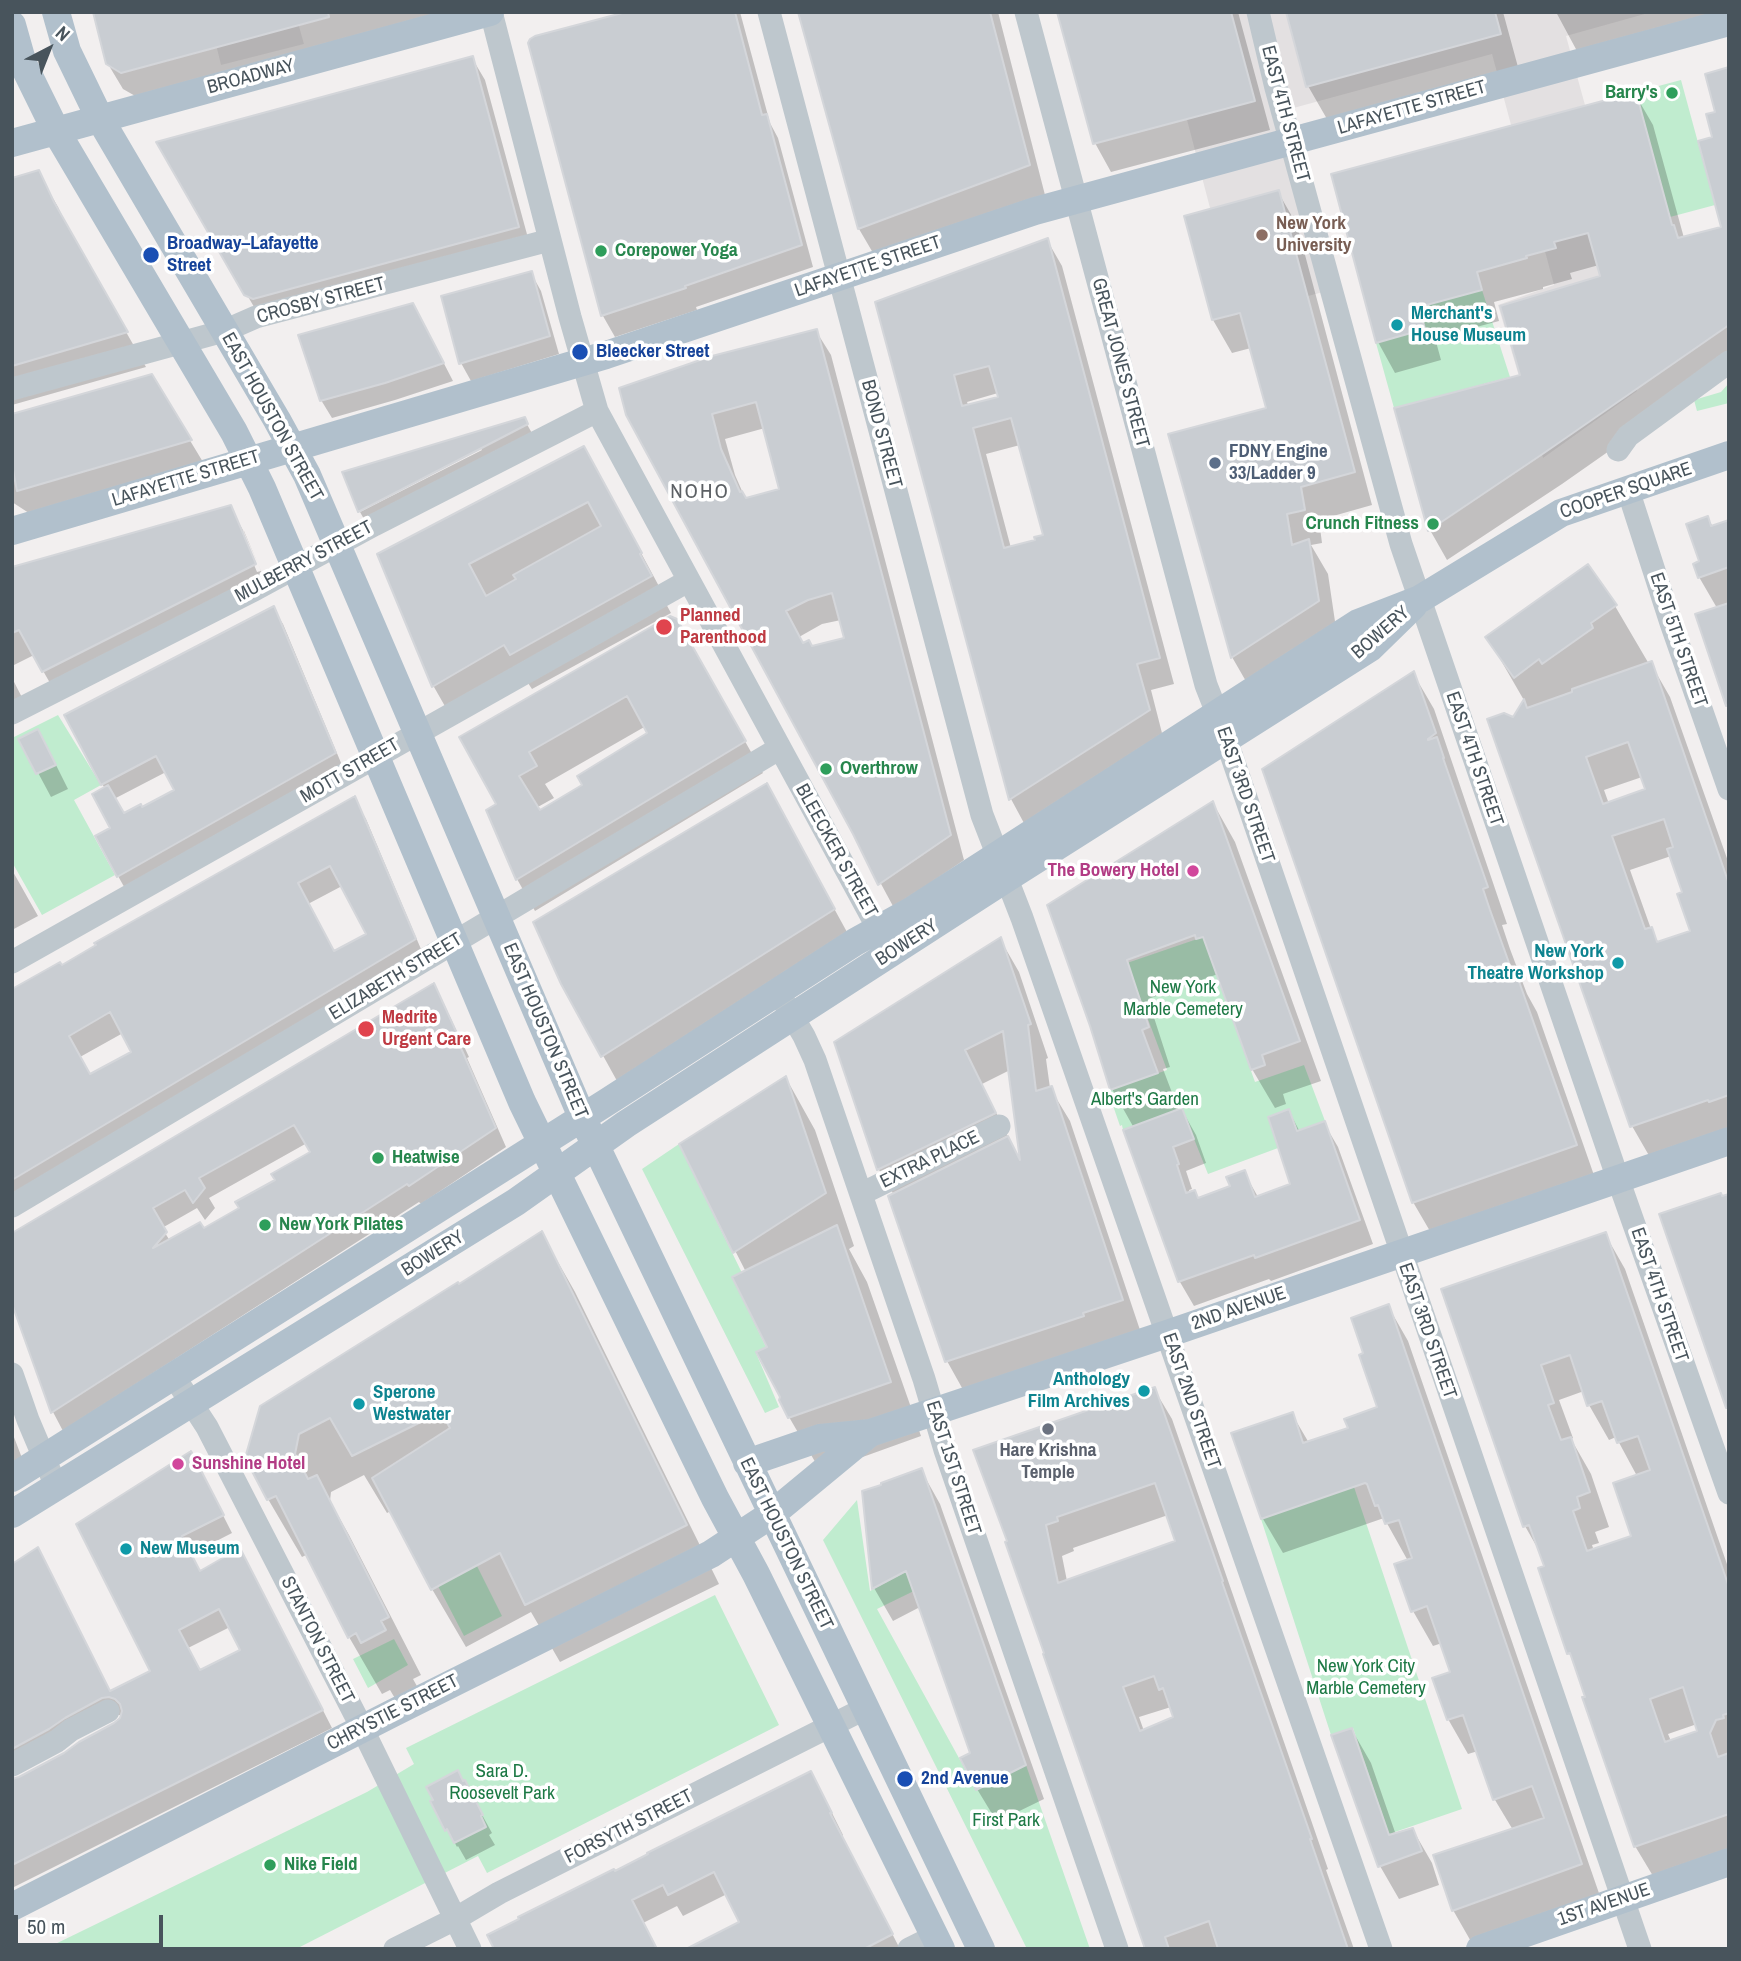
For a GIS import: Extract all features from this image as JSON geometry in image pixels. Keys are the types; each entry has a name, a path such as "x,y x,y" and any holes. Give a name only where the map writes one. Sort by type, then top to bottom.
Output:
{"main road":[{"name":"EAST HOUSTON STREET","path":"56,12 66,51 100,119 307,475 595,1146 981,1949"},
{"name":"BROADWAY","path":"12,143 490,12"},
{"name":"LAFAYETTE STREET","path":"12,531 582,363 1035,211 1729,22"},
{"name":"EAST HOUSTON STREET","path":"12,25 23,64 56,131 249,461 555,1174 938,1942"},
{"name":"COOPER SQUARE","path":"1420,599 1554,516 1729,455"},
{"name":"BOWERY","path":"1003,866 1217,713 1358,623 1420,599"},
{"name":"BOWERY","path":"12,1514 516,1202 595,1146 793,1017 885,941 911,911 1003,866 1226,739 1370,648 1420,599"},
{"name":"BOWERY","path":"12,1478 855,942 885,941"},
{"name":"2ND AVENUE","path":"772,1514 870,1433 1729,1141"},
{"path":"747,1463 820,1438 870,1433"},
{"name":"CHRYSTIE STREET","path":"12,1907 704,1557 772,1514"},
{"name":"1ST AVENUE","path":"1480,1949 1729,1862"}],"street":[{"name":"BLEECKER STREET","path":"490,12 597,411 885,941"},
{"name":"BOND STREET","path":"769,12 982,815 1003,866"},
{"name":"GREAT JONES STREET","path":"1026,12 1203,677 1217,713"},
{"name":"EAST 4TH STREET","path":"1258,12 1398,532 1618,1179 1729,1493"},
{"name":"CROSBY STREET","path":"12,389 224,331 256,317 550,240"},
{"path":"1618,450 1628,436 1729,362"},
{"name":"MULBERRY STREET","path":"12,713 597,411"},
{"name":"EAST 5TH STREET","path":"1628,489 1729,789"},
{"name":"MOTT STREET","path":"12,962 688,581"},
{"name":"EAST 3RD STREET","path":"1217,713 1640,1949"},
{"name":"ELIZABETH STREET","path":"12,1206 779,748"},
{"name":"EAST 2ND STREET","path":"1003,866 1381,1949"},
{"name":"EAST 1ST STREET","path":"778,992 815,1060 945,1450 1117,1949"},
{"name":"EXTRA PLACE","path":"861,1194 999,1126"},
{"path":"12,1374 56,1486"},
{"name":"STANTON STREET","path":"173,1375 214,1440 362,1728 470,1949"},
{"name":"FORSYTH STREET","path":"395,1949 499,1893 864,1709"},
{"path":"12,1765 108,1711"},
{"path":"909,1949 938,1942"}],"shaded area":[{"path":"208,12 295,12 304,44 221,65"},
{"name":"New York University","path":"1188,12 1652,12 1566,36 1621,236 1605,279 1637,391 1543,458 1498,305 1554,285 1492,54 1275,113 1323,292 1238,315 1169,51"}],"green space":[{"path":"1681,80 1715,205 1670,217 1636,92"},
{"path":"1482,290 1510,377 1394,408 1376,343 1425,329 1419,307"},
{"path":"1729,383 1729,403 1697,411 1694,400 1721,392"},
{"path":"58,715 101,785 74,800 115,875 42,915 12,862 12,738"},
{"name":"New York Marble Cemetery","path":"1203,937 1255,1082 1304,1065 1325,1121 1275,1138 1278,1148 1208,1174 1182,1109 1123,1130 1108,1091 1167,1070 1127,963"},
{"path":"679,1144 742,1273 733,1278 766,1347 756,1353 779,1407 765,1413 642,1169"},
{"name":"New York City Marble Cemetery","path":"1354,1487 1462,1809 1389,1834 1353,1728 1331,1735 1261,1519"},
{"name":"First Park","path":"857,1500 870,1591 950,1548 957,1570 877,1609 976,1789 1026,1765 1090,1949 1027,1949 823,1540"},
{"path":"477,1566 502,1616 464,1636 438,1586"},
{"name":"Sara D. Roosevelt Park","path":"715,1595 779,1725 487,1873 478,1856 296,1949 45,1949 367,1792 414,1764 406,1748"},
{"path":"394,1639 408,1665 368,1688 353,1659"}],"building":[{"path":"93,12 328,12 329,17 121,73 106,64"},
{"path":"626,12 735,12 762,115 767,114 802,245 601,316 528,43 535,36"},
{"path":"798,12 990,12 1030,165 858,229"},
{"path":"1057,12 1231,12 1255,101 1093,144"},
{"path":"1286,12 1495,12 1501,34 1306,87"},
{"path":"473,56 519,227 253,299 244,295 156,142"},
{"path":"1729,67 1729,325 1428,531 1394,408 1520,375 1500,306 1600,276 1588,233 1554,242 1556,248 1477,272 1482,290 1419,307 1425,329 1376,343 1331,174 1636,92 1672,225 1678,238 1721,227 1698,141 1712,137 1706,114 1715,112 1705,74"},
{"path":"39,170 54,202 128,332 12,366 12,178"},
{"path":"1279,190 1355,472 1301,487 1305,510 1287,514 1292,545 1309,539 1319,601 1231,658 1168,434 1266,408 1240,313 1212,320 1184,216"},
{"path":"1048,238 1160,658 1137,664 1150,710 1009,800 875,302","holes":["989,366 998,397 962,406 954,375","1011,418 1043,535 1034,537 1035,540 1004,548 973,428"]},
{"path":"532,271 550,336 459,364 441,296"},
{"path":"413,303 444,363 320,401 298,335"},
{"path":"817,329 951,835 878,885 626,415 619,388 712,356","holes":["756,402 779,489 746,498 742,491 740,492 721,449 712,414","832,593 844,638 812,646 809,640 803,643 786,611 808,600"]},
{"path":"152,374 192,440 17,491 12,465 12,414"},
{"path":"525,417 528,424 358,512 342,472"},
{"path":"584,446 652,576 510,655 504,645 432,687 377,554","holes":["588,502 601,526 513,575 516,579 486,596 469,564"]},
{"path":"231,505 256,564 42,672 19,630 12,633 12,567"},
{"path":"1708,516 1711,526 1729,520 1729,567 1698,578 1693,564 1699,561 1686,524"},
{"path":"1588,564 1617,605 1591,623 1593,628 1542,664 1539,659 1514,678 1485,637"},
{"path":"1729,603 1729,705 1726,706 1695,614"},
{"path":"274,606 336,753 117,877 95,836 110,828 92,794 108,785 124,813 174,790 156,756 101,785 64,715"},
{"path":"670,616 677,619 746,741 516,880 486,810 496,804 459,737","holes":["627,696 647,733 577,776 582,785 540,810 519,776 537,766 529,752"]},
{"path":"1652,661 1729,884 1729,1095 1630,1127 1487,719 1504,713 1513,717 1524,699 1527,708 1572,692 1572,689","holes":["1628,742 1645,789 1603,804 1586,757","1664,819 1673,847 1667,849 1682,892 1677,894 1690,931 1657,942 1652,927 1645,929 1612,836"]},
{"path":"1414,671 1436,733 1428,740 1437,737 1488,887 1483,889 1490,910 1513,974 1516,973 1577,1145 1412,1203 1262,769"},
{"path":"38,729 56,765 36,774 18,739"},
{"path":"767,783 835,909 601,1057 561,984 533,922"},
{"path":"355,796 416,939 12,1180 12,989 60,962 62,965 96,945 94,943","holes":["330,866 366,934 334,951 298,883","110,1012 131,1052 90,1074 69,1036"]},
{"path":"1213,801 1300,1041 1262,1055 1265,1065 1251,1070 1203,937 1196,939 1195,935 1127,960 1149,1027 1142,1030 1158,1073 1110,1090 1047,905"},
{"path":"1001,937 1031,1024 1028,1025 1036,1091 1052,1086 1123,1300 1083,1313 1084,1316 945,1362 888,1196 1008,1136 1020,1160 1003,1031 965,1050 996,1113 877,1170 834,1042"},
{"path":"434,983 496,1128 51,1413 12,1304 12,1233","holes":["294,1125 310,1152 271,1174 275,1180 235,1202 239,1208 204,1228 200,1222 153,1248 167,1232 153,1208 185,1190 193,1203 205,1188 199,1178"]},
{"path":"786,1076 826,1193 733,1253 679,1144"},
{"path":"1182,1108 1194,1139 1173,1147 1186,1193 1195,1190 1198,1198 1230,1186 1226,1177 1245,1170 1255,1197 1290,1184 1268,1117 1289,1109 1297,1131 1325,1121 1360,1220 1255,1258 1254,1255 1178,1282 1123,1130"},
{"path":"1721,1193 1722,1196 1729,1194 1729,1408 1726,1408 1659,1214"},
{"path":"837,1225 891,1382 788,1418 756,1352 767,1347 732,1277"},
{"path":"542,1231 687,1525 525,1605 500,1553 431,1590 372,1478 450,1428 441,1412 352,1456 330,1418 299,1434 295,1454 308,1479 317,1475 389,1617 381,1621 386,1630 361,1643 356,1633 348,1638 276,1496 267,1500 245,1458 260,1406"},
{"path":"1606,1232 1729,1587 1729,1713 1716,1720 1710,1733 1718,1757 1729,1753 1729,1814 1634,1847 1582,1697 1585,1697 1570,1653 1567,1654 1538,1568 1544,1566 1529,1525 1523,1527 1441,1289","holes":["1570,1355 1587,1406 1602,1401 1617,1443 1638,1436 1650,1470 1613,1483 1631,1536 1587,1551 1573,1511 1580,1508 1577,1497 1590,1492 1571,1437 1561,1440 1548,1405 1554,1403 1541,1365","1683,1687 1697,1731 1665,1742 1650,1699"]},
{"path":"1389,1304 1582,1864 1452,1911 1433,1855 1544,1818 1532,1786 1493,1800 1463,1715 1447,1720 1432,1678 1450,1672 1427,1606 1411,1612 1394,1564 1412,1558 1399,1520 1385,1524 1365,1483 1261,1519 1231,1433 1293,1412 1303,1443 1348,1428 1344,1419 1377,1407 1359,1355 1363,1353 1351,1318"},
{"path":"1155,1387 1348,1949 1218,1949 1209,1921 1165,1937 1169,1949 1145,1949 1005,1542 1007,1541 973,1450","holes":["1155,1483 1175,1541 1058,1583 1046,1525 1058,1521 1057,1517","1154,1676 1159,1690 1163,1688 1173,1717 1140,1731 1123,1687"]},
{"path":"191,1451 224,1515 182,1536 200,1571 240,1548 323,1710 12,1865 12,1779 64,1753 114,1723 120,1718 122,1711 115,1699 102,1698 12,1749 12,1564 38,1547 110,1691 150,1671 76,1524","holes":["219,1609 240,1650 200,1670 179,1630"]},
{"path":"922,1468 1026,1765 976,1790 960,1758 970,1753 906,1571 872,1589 862,1491"},
{"path":"1352,1728 1389,1835 1413,1828 1422,1851 1378,1867 1331,1735"},
{"path":"458,1770 483,1815 481,1816 486,1827 454,1843 430,1801 433,1800 426,1787"},
{"path":"811,1771 893,1934 864,1949 686,1949 739,1922 714,1872 668,1895 663,1885 632,1900 657,1949 494,1949 487,1935 519,1919 518,1917"}],"place":[{"name":"Barry's","path":"1672,93"},
{"name":"New York University","path":"1262,235"},
{"name":"Corepower Yoga","path":"601,251"},
{"name":"Broadway–Lafayette Street","path":"151,255"},
{"name":"Merchant's House Museum","path":"1397,325"},
{"name":"Bleecker Street","path":"580,352"},
{"name":"FDNY Engine 33/Ladder 9","path":"1215,463"},
{"name":"Crunch Fitness","path":"1433,524"},
{"name":"Planned Parenthood","path":"664,627"},
{"name":"Overthrow","path":"826,769"},
{"name":"The Bowery Hotel","path":"1193,871"},
{"name":"New York Theatre Workshop","path":"1618,963"},
{"name":"Medrite Urgent Care","path":"366,1029"},
{"name":"Heatwise","path":"378,1158"},
{"name":"New York Pilates","path":"265,1225"},
{"name":"Anthology Film Archives","path":"1144,1391"},
{"name":"Sperone Westwater","path":"359,1404"},
{"name":"Hare Krishna Temple","path":"1048,1429"},
{"name":"Sunshine Hotel","path":"178,1464"},
{"name":"New Museum","path":"126,1549"},
{"name":"2nd Avenue","path":"905,1779"},
{"name":"Nike Field","path":"270,1865"}],"district":[{"name":"NOHO","path":"700,492"}],"park label":[{"name":"Albert's Garden","path":"1145,1100"}]}
